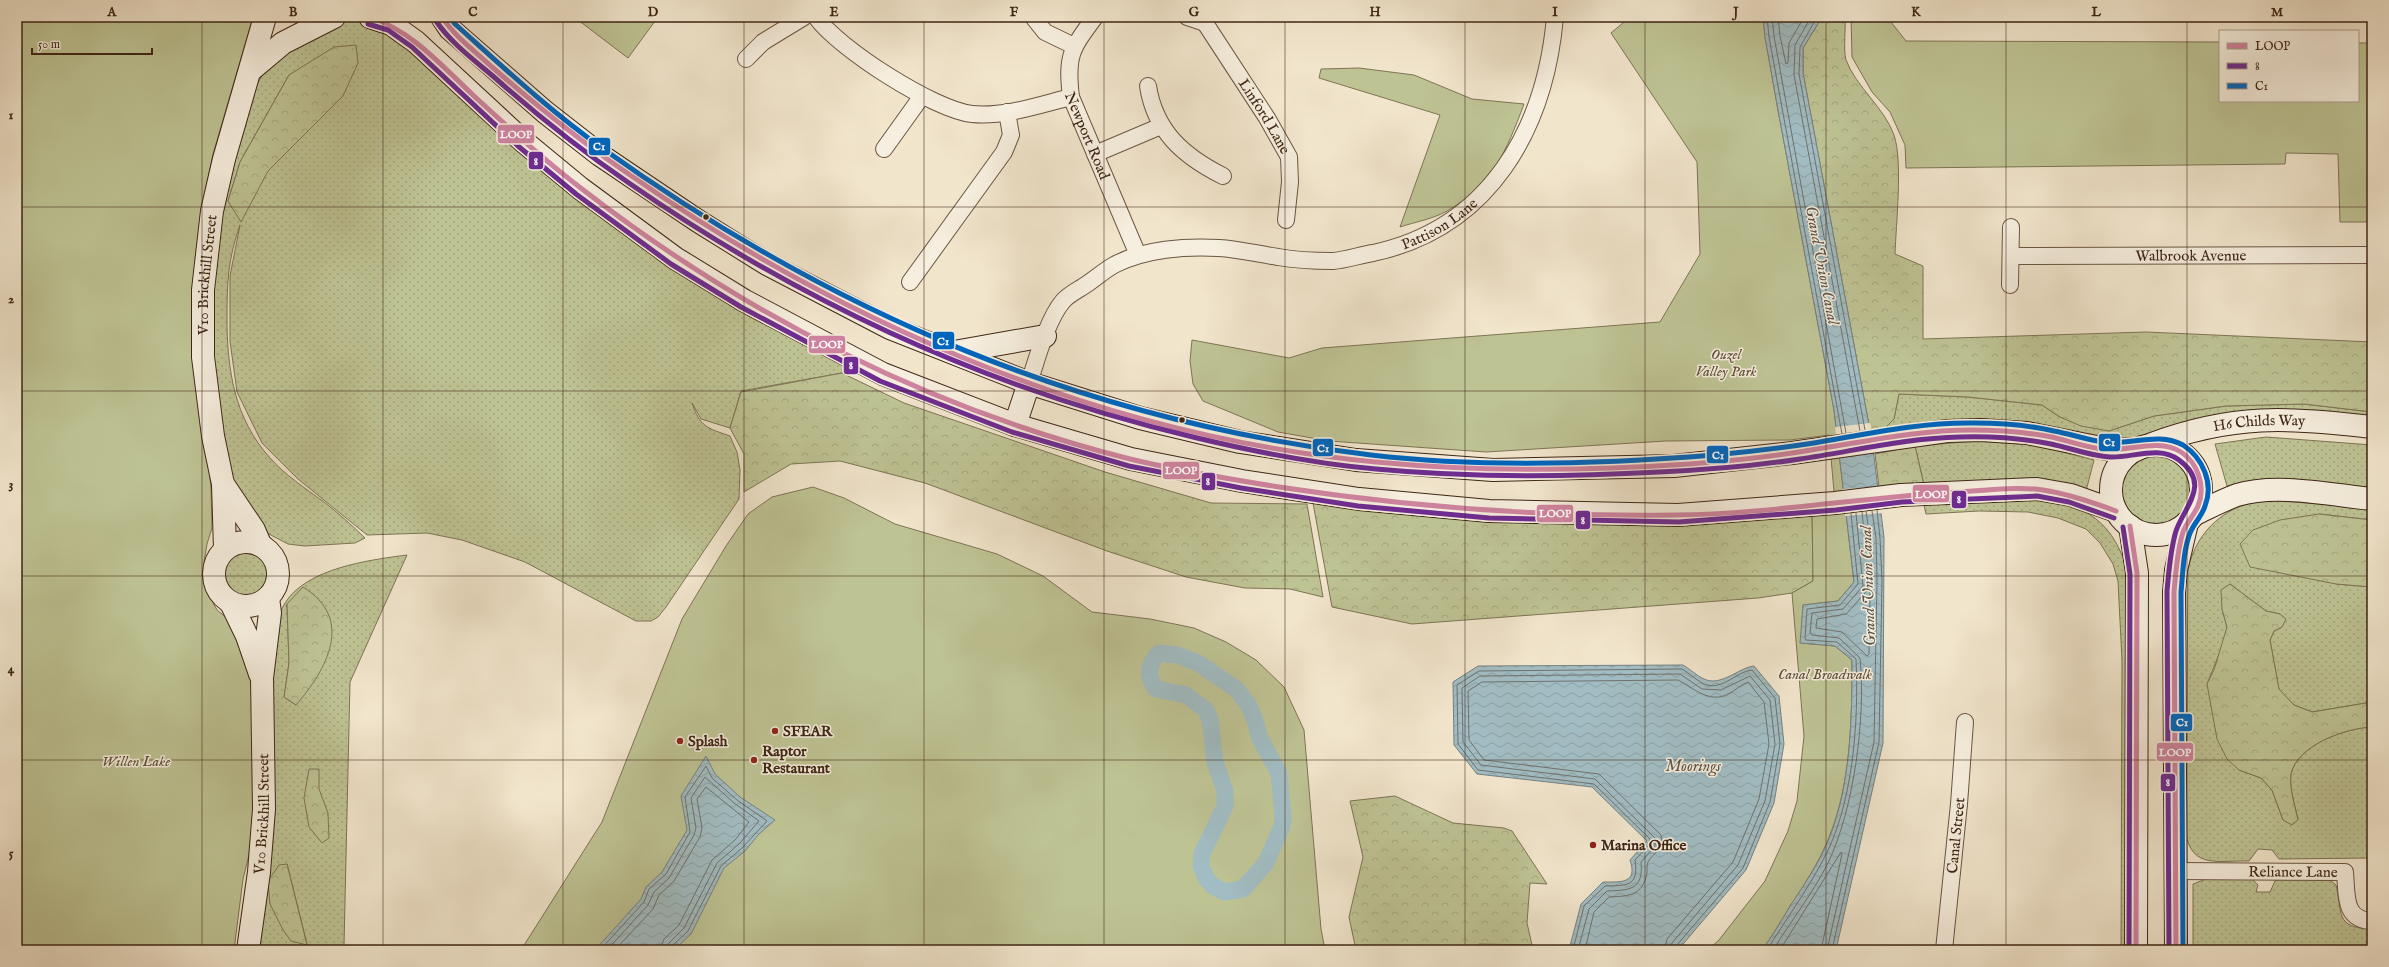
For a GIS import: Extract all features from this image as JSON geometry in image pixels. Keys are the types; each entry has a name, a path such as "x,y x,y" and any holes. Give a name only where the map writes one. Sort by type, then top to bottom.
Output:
{"street":[{"name":"V10 Brickhill Street","path":"225,549 223,484 213,436 203,356 203,290 212,211 237,108 252,69 265,17"},
{"name":"V10 Brickhill Street","path":"252,69 283,43 334,17"},
{"path":"370,17 391,24 416,42 523,141 580,188 675,258 744,301 883,374 1015,425 1131,459 1326,494 1489,511 1678,515 1798,506 1901,495 2037,489 2071,495 2123,519 2141,532 2159,534 2177,530 2191,518 2237,495 2259,491 2286,490 2372,499"},
{"name":"H6 Childs Way","path":"442,17 450,29 545,112 600,155 698,222 767,264 890,328 1029,383 1140,418 1240,442 1356,460 1493,470 1674,466 1792,453 1947,430 1981,430 2027,433 2111,450 2143,447 2188,431 2248,420 2290,419 2372,427"},
{"path":"746,59 763,42 804,17"},
{"path":"816,17 832,35 922,96 945,108 972,114 1007,112 1071,97"},
{"path":"1033,17 1045,32 1074,46"},
{"name":"Newport Road","path":"1095,17 1074,46 1068,71 1071,97 1138,255"},
{"name":"Linford Lane","path":"1187,17 1204,20 1267,118 1289,157 1290,182 1286,220"},
{"name":"Pattison Lane","path":"1029,383 1045,336 1063,301 1114,265 1138,255 1179,249 1220,248 1281,258 1335,261 1396,248 1436,230 1471,204 1498,176 1526,134 1543,91 1553,44 1555,17"},
{"path":"1148,86 1151,104 1161,126 1187,154 1203,166 1223,176"},
{"path":"884,149 922,96"},
{"path":"910,282 1004,152 1011,135 1007,112"},
{"path":"1095,154 1161,126"},
{"path":"2010,285 2011,227"},
{"name":"Walbrook Avenue","path":"2010,256 2372,255"},
{"path":"952,352 1045,336"},
{"path":"1015,425 1029,383"},
{"path":"2136,950 2137,573 2123,519 2112,497 2112,482 2117,468 2125,457 2143,447 2162,445 2174,448 2185,455 2194,465 2199,476 2202,489 2200,502 2191,518 2176,570 2174,592 2176,950"},
{"name":"V10 Brickhill Street","path":"223,484 254,530 260,544"},
{"path":"242,541 260,544 275,558 279,573 278,584 268,598 250,606 231,603 222,595 214,578 217,559 225,549 242,541"},
{"name":"V10 Brickhill Street","path":"248,950 259,872 264,809 262,678 270,613 268,598"},
{"name":"V10 Brickhill Street","path":"231,603 247,636 262,678"},
{"name":"Canal Street","path":"1944,950 1959,804 1965,722"},
{"name":"Reliance Lane","path":"2175,871 2345,872 2349,908 2354,915 2362,920 2372,921"}],"green space":[{"name":"Willen Lake","path":"17,17 253,17 213,154 202,206 193,288 211,489 212,528 207,544 202,575 206,590 217,610 228,619 240,638 252,683 255,725 253,839 243,879 234,950 17,950"},
{"path":"335,17 355,17 364,27 386,34 413,50 580,188 883,374 842,373 741,391 730,428 701,419 692,403 698,417 705,426 730,436 737,452 740,470 739,499 658,617 651,621 636,621 525,562 462,540 427,533 367,535 298,479 262,443 237,392 230,341 230,276 240,225 233,249 229,271 227,293 227,336 231,374 241,410 258,443 270,458 282,470 334,510 365,538 355,543 305,546 288,544 267,533 234,482 221,436 211,359 211,290 218,213 248,102 261,77 286,53","holes":["289,75 343,96 268,171 228,201 240,162"]},
{"path":"574,17 658,17 628,58"},
{"name":"Ouzel Valley Park","path":"1630,17 1763,17 1765,37 1778,110 1834,410 1854,582 1838,601 1803,605 1801,643 1835,646 1852,660 1849,752 1846,775 1836,819 1824,849 1806,882 1762,950 1708,950 1719,940 1765,881 1788,831 1797,801 1804,736 1792,593 1813,581 1812,505 1835,503 1829,435 1790,440 1666,441 1486,452 1329,441 1278,432 1203,401 1193,384 1190,361 1192,340 1289,358 1322,348 1660,322 1700,254 1697,162 1611,33"},
{"path":"1822,17 1845,17 1846,60 1856,79 1884,115 1894,135 1897,146 1899,176 1895,254 1923,266 1923,339 2146,332 2372,342 2372,412 2304,404 2226,406 2154,416 2109,431 2081,426 2060,417 2042,405 1968,397 1899,394 1894,419 1872,441 1803,73 1803,48"},
{"path":"1851,17 1887,17 1906,41 2219,42 2219,102 2359,102 2359,43 2372,43 2372,222 2340,222 2338,154 2286,153 2285,164 1906,168 1905,145 1890,112 1872,92 1852,57"},
{"path":"356,45 358,63 343,96 268,171 241,222 228,201 240,162 289,75 334,47"},
{"path":"1359,68 1414,75 1472,99 1524,104 1504,152 1487,178 1476,190 1463,201 1442,214 1400,227 1440,115 1319,78 1321,69"},
{"path":"842,373 904,403 1105,472 1211,503 1307,504 1323,597 1290,589 1245,588 1186,577 1107,551 925,483 840,461 791,464 744,492 744,454 730,428 741,392"},
{"path":"1899,394 1968,397 2042,405 2060,417 2109,431 2154,416 2226,406 2304,404 2372,412 2372,427 2329,422 2149,445 2056,438 1872,440 1894,419"},
{"path":"2266,437 2372,445 2372,490 2264,480 2227,486 2215,444"},
{"path":"1977,441 2034,445 2094,460 2086,491 2042,480 1992,480 1924,485 1915,446"},
{"path":"1915,446 1924,485 1879,487 1875,454"},
{"path":"2156,455 2169,458 2181,465 2188,477 2191,490 2188,503 2181,515 2169,522 2156,525 2143,522 2131,515 2124,503 2121,490 2124,477 2131,465 2143,458"},
{"path":"813,487 844,498 895,524 997,554 1043,576 1092,612 1150,619 1194,628 1226,642 1256,660 1284,687 1304,730 1321,929 1325,950 521,950 602,822 682,619 726,546 748,514 772,497"},
{"path":"1311,492 1489,511 1812,505 1813,581 1792,593 1758,598 1412,624 1332,607"},
{"path":"2024,498 2060,503 2089,514 2101,523 2111,535 2120,550 2127,569 2126,950 2121,950 2122,661 2118,581 2113,564 2100,543 2086,529 2058,518 2028,512 1979,511 1926,514 1924,505"},
{"path":"2267,500 2372,508 2372,520 2319,514 2336,584 2372,587 2372,702 2312,712 2294,705 2279,690 2270,640 2274,631 2282,627 2280,614 2266,611 2230,584 2222,609 2227,627 2224,642 2207,684 2239,770 2261,778 2272,790 2283,820 2298,819 2291,785 2291,774 2295,764 2303,755 2312,747 2324,740 2349,731 2372,727 2372,858 2279,859 2272,850 2258,849 2249,861 2218,861 2201,858 2194,853 2189,845 2186,833 2188,569 2198,542 2216,521 2226,513 2239,507"},
{"path":"2319,514 2372,520 2372,587 2336,584 2250,567 2240,544 2253,530 2280,520"},
{"path":"247,550 260,554 266,560 270,573 266,586 260,592 247,596 234,592 228,586 224,573 228,560 234,554"},
{"path":"407,555 350,682 344,945 349,950 268,950 257,946 270,662 275,631 281,609 295,591 308,581 323,574 358,563","holes":["287,604 296,705 284,697 289,663","287,864 307,944 270,904"]},
{"path":"2230,584 2266,611 2280,614 2286,619 2282,627 2274,631 2270,640 2279,689 2294,705 2312,712 2372,702 2372,727 2349,731 2324,740 2312,747 2295,764 2291,774 2291,785 2298,820 2292,825 2283,820 2272,790 2261,778 2239,770 2227,759 2217,739 2207,684 2214,670 2227,627 2222,609 2221,590"},
{"path":"303,587 319,600 328,614 332,629 331,644 326,660 307,691 296,705 284,697 289,663 287,604"},
{"path":"309,769 319,769 319,789 328,813 329,838 322,843 309,827 304,798"},
{"path":"1395,796 1453,823 1504,828 1512,831 1547,884 1530,883 1527,923 1532,945 1479,944 1471,950 1356,950 1349,917 1363,857 1350,801"},
{"path":"287,864 307,945 291,941 283,930 270,904 268,881 279,865"},
{"path":"2206,879 2252,879 2258,885 2256,892 2270,892 2275,881 2280,879 2330,880 2336,885 2340,911 2346,922 2351,926 2372,929 2372,950 2193,950 2193,884"}],"water":[{"name":"Grand Union Canal","path":"1763,17 1822,17 1803,48 1803,73 1872,441 1884,537 1883,743 1836,950 1762,950 1812,872 1830,837 1838,813 1848,763 1852,660 1835,646 1800,643 1803,605 1838,601 1854,582 1834,410 1778,110 1765,37"},
{"name":"Moorings","path":"1683,665 1701,678 1710,681 1723,679 1748,667 1754,666 1779,696 1784,744 1774,803 1746,870 1678,950 1569,950 1581,904 1603,882 1616,882 1630,878 1632,868 1630,860 1647,841 1592,787 1477,774 1454,745 1453,682 1478,666"},
{"path":"706,756 715,774 740,797 775,820 759,834 745,851 724,868 691,934 674,950 595,950 641,899 646,887 662,872 687,830 681,796"}],"pier":[{"path":"1870,423 1874,441 1838,455 1835,427"},
{"path":"1880,487 1883,513 1845,516 1842,489"}],"waterway":[{"path":"1159,653 1177,655 1198,663 1236,689 1249,706 1256,723 1259,737 1279,773 1283,817 1282,826 1266,863 1243,889 1224,892 1213,886 1206,878 1201,866 1202,854 1225,806 1225,791 1215,762 1210,720 1206,710 1186,695 1156,689 1153,684 1150,670 1152,661 1159,653"}],"transit line":[{"name":"LOOP","path":"370,17 399,31 426,50 514,132 582,189 644,235 708,277 774,317 842,352 912,385 983,413 1056,438 1130,459 1223,478 1328,494 1427,505 1526,512 1625,515 1710,514 1781,509 1923,494 2022,488 2062,494 2089,501 2116,511"},
{"name":"LOOP","path":"442,17 459,37 492,67 544,111 598,153 719,233 806,283 896,328 988,368 1082,401 1179,428 1277,449 1376,462 1454,468 1493,469 1611,468 1705,463 1781,455 1911,434 1971,430 1991,430 2042,435 2101,449 2111,450 2142,446 2162,446 2181,452 2192,462 2196,469 2201,483 2201,491 2198,506 2185,528 2181,539 2174,592 2176,950"},
{"name":"C1","path":"450,17 455,24 545,104 583,134 690,208 780,262 873,310 967,351 1064,387 1163,416 1266,439 1371,455 1456,462 1542,463 1629,461 1714,455 1802,445 1874,432 1934,424 1954,423 1994,423 2024,426 2060,432 2091,440 2114,443 2164,439 2183,445 2190,450 2201,464 2205,472 2208,489 2204,510 2192,529 2186,547 2181,592 2183,950"},
{"name":"8","path":"436,21 463,51 560,132 611,171 695,227 762,267 831,304 901,338 973,368 1046,395 1121,418 1197,438 1264,453 1354,467 1447,474 1518,476 1588,475 1748,466 1820,456 1900,442 1960,437 1995,437 2028,440 2110,457 2146,453 2163,453 2179,460 2189,469 2194,478 2195,487 2193,496 2174,538 2167,591 2169,950"},
{"name":"8","path":"368,24 388,30 412,47 518,146 576,194 671,264 741,307 880,381 1012,432 1129,466 1241,488 1358,506 1489,518 1679,522 1836,510 1902,502 2037,496 2069,502 2114,518"},
{"name":"LOOP","path":"2130,526 2137,573 2136,950"},
{"name":"8","path":"2123,527 2130,574 2129,950"}],"place":[{"name":"SFEAR","path":"775,731"},
{"name":"Splash","path":"680,741"},
{"name":"Raptor Restaurant","path":"754,760"},
{"name":"Marina Office","path":"1593,845"}],"park label":[{"name":"Canal Broadwalk","path":"1825,674"}]}
